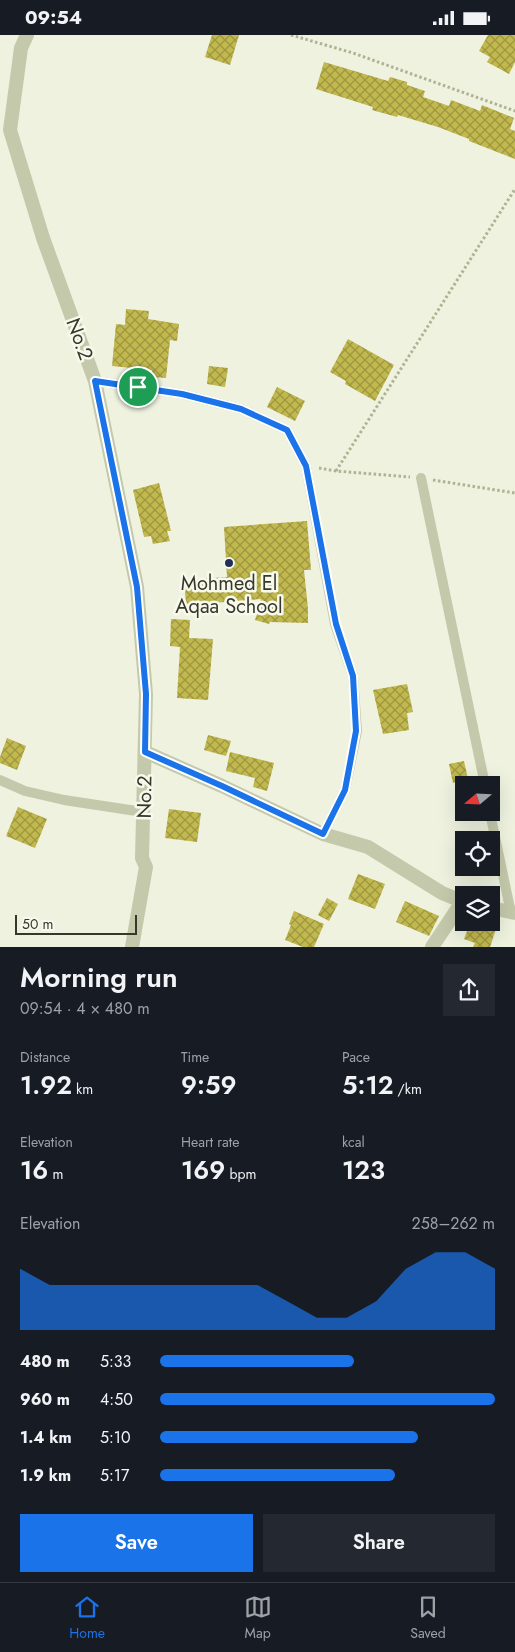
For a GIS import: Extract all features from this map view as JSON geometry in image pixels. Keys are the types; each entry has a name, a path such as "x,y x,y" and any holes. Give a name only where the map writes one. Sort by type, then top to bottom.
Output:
{"street":[{"name":"No.2","path":"27,35 21,47 10,130 43,238 95,381 137,587 146,694 142,858 146,867 132,947"},
{"path":"145,752 323,834 368,847 442,893 455,899"},
{"path":"500,911 513,913"},
{"path":"432,947 455,914"}],"lane":[{"path":"95,381 182,394 241,409 287,430 306,466 336,624 353,676 356,731 345,790 323,834"},
{"path":"421,478 482,776"},
{"path":"0,780 25,791 56,798 143,812"},
{"path":"492,821 513,913"}],"path":[{"path":"291,35 353,53 515,111"},
{"path":"336,471 515,189"}],"building":[{"path":"212,35 239,35 230,65 205,57"},
{"path":"488,35 515,35 515,62 509,74 487,62 490,57 479,51"},
{"path":"324,62 388,81 390,77 407,82 407,85 425,91 423,97 449,106 451,100 480,111 482,105 514,118 510,129 515,131 515,159 438,127 398,115 397,117 372,110 373,107 316,89"},
{"path":"126,309 149,311 148,319 179,324 177,341 170,340 166,378 152,377 152,370 112,366 116,324 125,325"},
{"path":"348,339 394,365 375,401 345,384 346,381 330,372"},
{"path":"209,366 228,368 225,387 207,384"},
{"path":"277,387 305,401 295,421 267,407"},
{"path":"159,483 171,531 167,531 170,541 153,544 151,536 144,537 133,490"},
{"path":"307,521 311,570 304,570 308,623 270,622 269,624 255,620 261,599 186,605 184,580 227,577 224,527"},
{"path":"171,619 190,620 189,638 213,639 208,700 177,698 180,647 170,646"},
{"path":"407,684 413,712 407,713 409,730 383,734 373,690"},
{"path":"208,735 231,741 226,756 204,750"},
{"path":"7,738 26,746 17,770 0,763 0,757"},
{"path":"230,752 274,763 267,791 253,787 255,778 226,771"},
{"path":"464,761 467,776 455,776 455,782 453,783 449,764"},
{"path":"18,807 47,819 35,848 6,836"},
{"path":"169,809 201,813 197,842 165,838"},
{"path":"358,874 385,884 375,909 348,899"},
{"path":"327,898 338,904 329,921 318,915"},
{"path":"405,901 439,916 429,936 396,922"},
{"path":"294,911 324,924 314,947 303,947 285,940"},
{"path":"467,931 495,931 490,947 473,947 475,943 464,939"}],"place":[{"name":"Mohmed El Aqaa School","path":"229,563"}],"route":[{"path":"95,381 138,387 182,394 241,409 287,430 306,466 336,624 353,676 356,731 345,790 323,834 145,752 146,694 137,587 95,381"}]}
